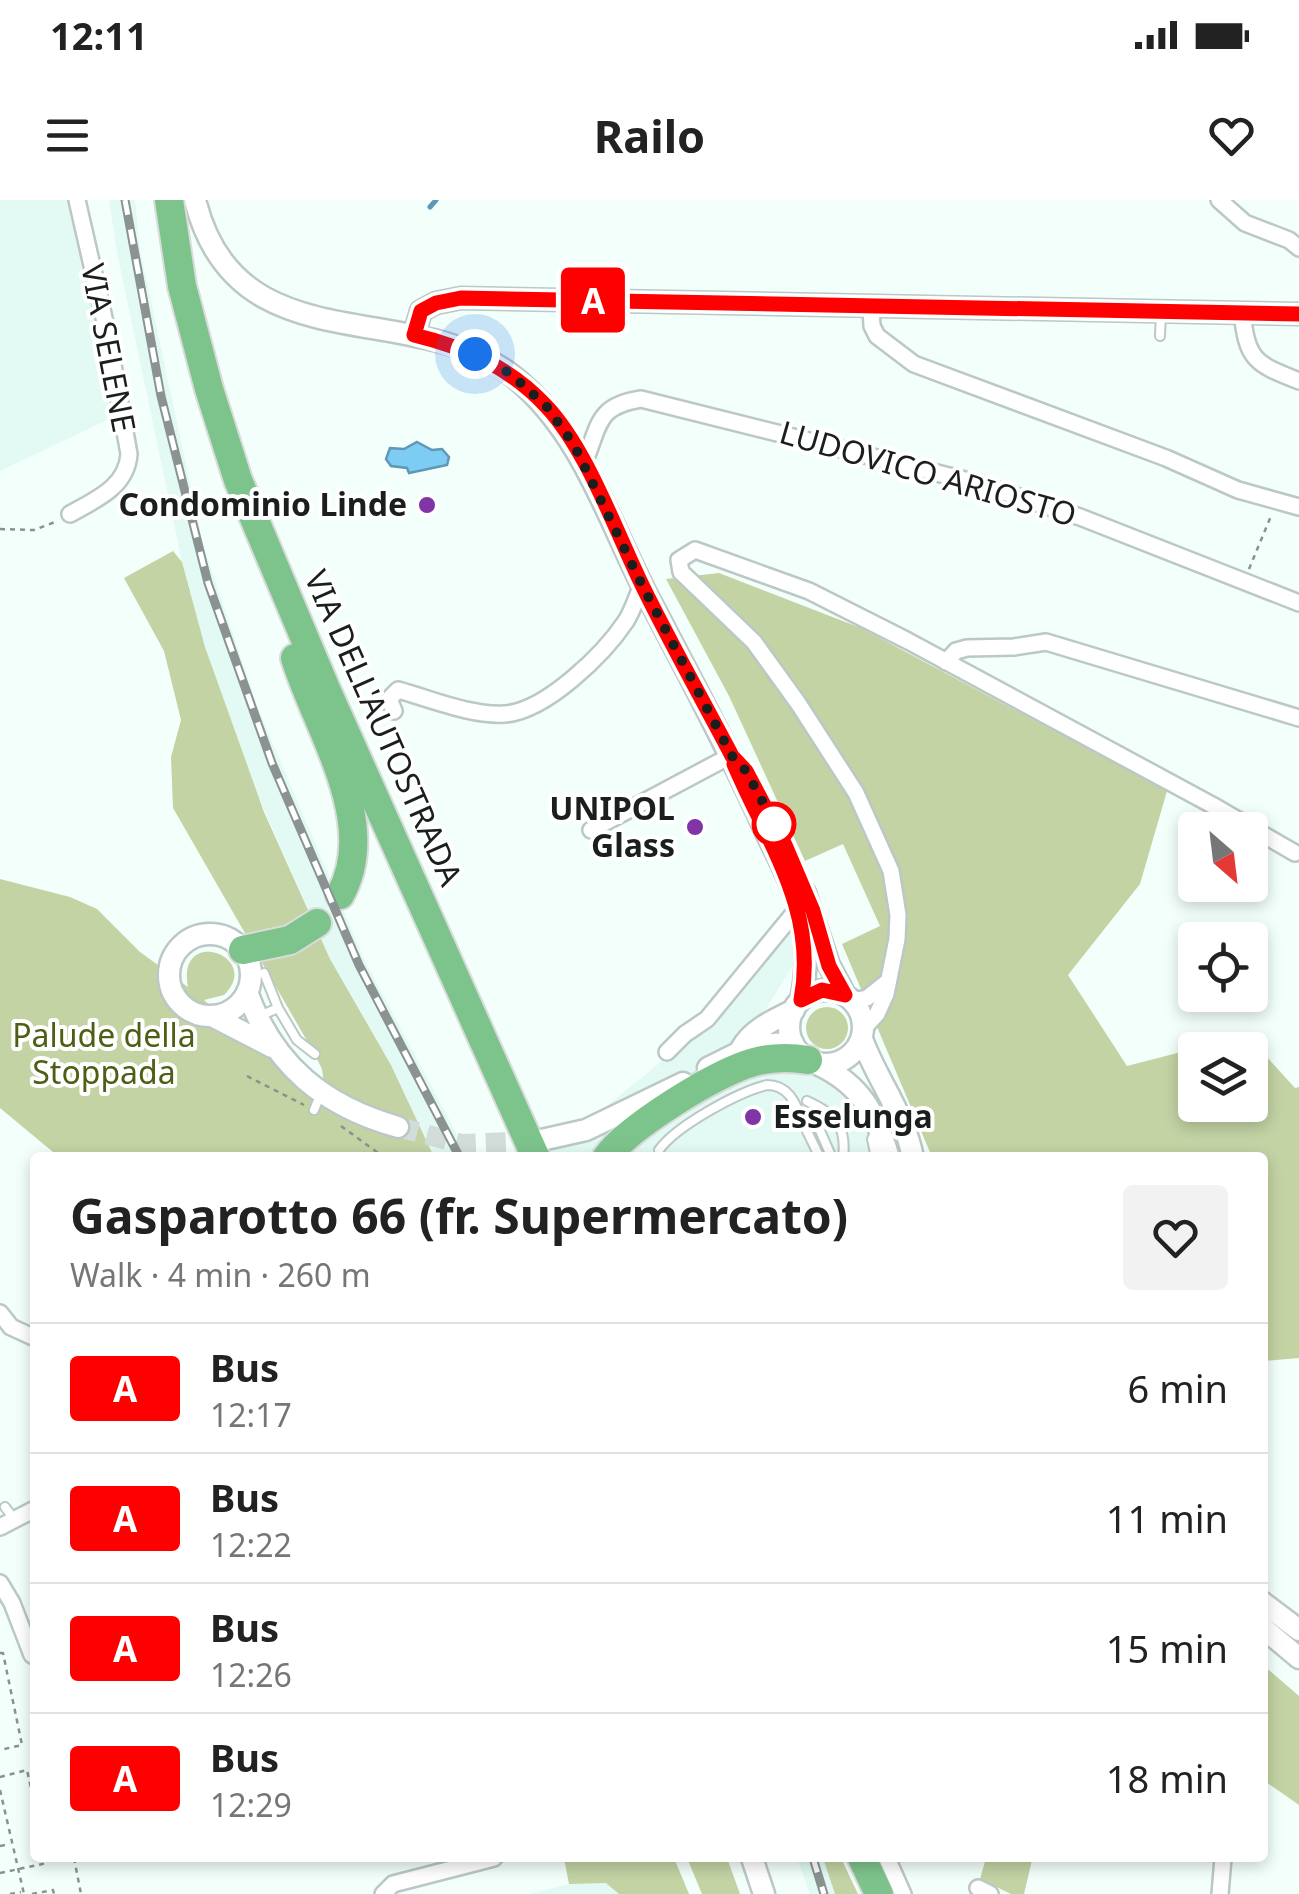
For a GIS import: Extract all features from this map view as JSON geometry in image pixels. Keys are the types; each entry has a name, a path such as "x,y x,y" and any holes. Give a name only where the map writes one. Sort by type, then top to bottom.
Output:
{"highway":[{"name":"VIA DELL'AUTOSTRADA","path":"169,200 182,286 238,480 280,583 536,1149"},
{"path":"280,583 299,671 342,780 354,824 354,862 340,895"},
{"path":"243,950 290,940 317,922"},
{"path":"612,1152 640,1123 736,1070 769,1059 806,1056"},
{"path":"864,1862 879,1894"}],"main road":[{"path":"196,200 204,232 230,271 269,299 312,318 414,335 475,354 511,374 547,407 574,445 732,756 799,907 806,966 789,1032 806,1056 850,1081 879,1128 887,1152"},
{"path":"414,335 421,311 461,298 1299,314"},
{"path":"732,756 746,771 785,845 813,911 829,966 859,1010 872,1066 902,1122 911,1152"},
{"path":"212,1016 236,1007 247,992 252,974 243,950 229,938 208,934 184,943 176,953 170,977 178,1001 273,1048"},
{"path":"740,1050 762,1027 822,990 849,998"},
{"path":"247,992 273,1048 318,1102 398,1127"},
{"path":"536,1149 617,1116 740,1050 763,1043 839,1062 857,1049 863,1034"},
{"path":"1268,1607 1299,1630"},
{"path":"1268,1632 1299,1658"},
{"path":"753,1862 764,1894"}],"street":[{"name":"VIA SELENE","path":"70,514 117,484 129,454 77,200"},
{"path":"1219,200 1228,211 1299,248"},
{"path":"871,307 877,336 914,364 1166,458 1238,490 1299,507"},
{"path":"1242,312 1245,342 1257,363 1299,381"},
{"name":"LUDOVICO ARIOSTO","path":"584,466 600,419 609,408 642,400 973,482 1080,516 1299,603"},
{"path":"863,1034 879,1009 897,939 898,915 891,871 856,793 798,703 754,642 681,572 679,560 695,550 809,592 1212,804 1295,853"},
{"path":"394,711 390,698 398,690 503,714 537,704 562,686 606,643 626,620 642,585"},
{"path":"946,662 956,650 1046,642 1299,718"},
{"path":"591,830 732,756"},
{"path":"668,1052 707,1019 799,907"},
{"path":"775,934 790,929 803,933"},
{"path":"849,998 873,995 887,982"},
{"path":"0,1314 11,1326 30,1336"},
{"path":"6,1518 30,1511"},
{"path":"0,1583 30,1650"},
{"path":"383,1894 393,1884 478,1862"},
{"path":"889,1862 903,1894"},
{"path":"1220,1894 1224,1862"}],"lane":[{"path":"1160,310 1160,336"},
{"path":"264,973 297,1040 315,1054"},
{"path":"258,1016 278,1008"},
{"path":"659,1150 693,1122 764,1085 774,1084 785,1089 817,1152"},
{"path":"806,1101 840,1122 843,1152"},
{"path":"800,1116 818,1126 829,1152"},
{"path":"875,1152 872,1139 879,1128"}],"path":[{"path":"1244,581 1277,500"},
{"path":"0,529 34,530 70,514"},
{"path":"0,1653 3,1652 22,1745 0,1750"},
{"path":"0,1776 27,1770 30,1784"},
{"path":"0,1790 23,1893 10,1894"},
{"path":"0,1846 12,1844"},
{"path":"0,1873 48,1862"},
{"path":"75,1862 81,1894"},
{"path":"32,1894 53,1890 54,1894"}],"shaded area":[{"path":"0,200 70,200 124,412 0,471"},
{"path":"109,200 135,200 140,250 203,544 258,708 364,959 466,1152 432,1152 391,1065 330,959 252,782 205,647 182,562"},
{"path":"788,914 799,932 796,960 744,1045 845,1087 867,1112 881,1152 550,1152 700,1030"},
{"path":"565,1862 676,1862 689,1894 529,1894 569,1884"},
{"path":"798,1862 824,1862 835,1894 810,1894"}],"green space":[{"name":"Palude della Stoppada","path":"173,551 182,562 205,647 264,812 330,959 391,1065 432,1152 53,1152 0,1108 0,879 70,897 97,909 140,952 188,987 188,968 194,957 205,952 227,959 234,969 233,981 224,995 204,1000 296,1082 324,1085 314,1053 173,808 171,757 181,720 164,651 124,578"},
{"path":"719,573 861,628 1167,791 1140,884 1068,975 1127,1066 1178,1053 1178,1122 1268,1122 1268,1058 1295,1088 1299,1087 1299,1358 1268,1361 1268,1152 930,1152 842,944 880,926 843,844 805,861 729,696 666,579"},
{"path":"827,1007 842,1013 848,1028 842,1043 827,1049 812,1043 806,1028 812,1013"},
{"path":"1268,1669 1299,1696 1299,1805 1268,1783"},
{"path":"565,1862 676,1862 689,1894 619,1894 606,1883 569,1884"},
{"path":"689,1862 728,1862 740,1894 702,1894"},
{"path":"824,1862 843,1862 858,1894 835,1894"},
{"path":"985,1862 1032,1862 1024,1894 1011,1894 980,1879"}],"water":[{"path":"417,442 432,450 442,449 449,457 447,465 409,473 407,468 391,466 386,459 390,448 404,449"}],"waterway":[{"path":"430,207 436,200"}],"tunnel":[{"path":"398,1127 462,1144 537,1141"}],"railway":[{"path":"125,200 161,396 208,583 272,763 359,965 457,1152"},
{"path":"814,1862 824,1894"}],"bus line":[{"name":"A","path":"734,764 799,907 806,966 801,1000 822,990 845,995 829,966 813,911 779,832 746,771 732,756 574,445 547,407 511,374 475,354 414,335 421,311 461,298 1299,314"}],"place":[{"name":"Condominio Linde","path":"427,505"},
{"name":"UNIPOL Glass","path":"695,827"},
{"name":"Esselunga","path":"753,1117"}],"route":[{"path":"475,354 511,374 547,407 574,445 732,756 746,771 779,832 774,824"}]}
